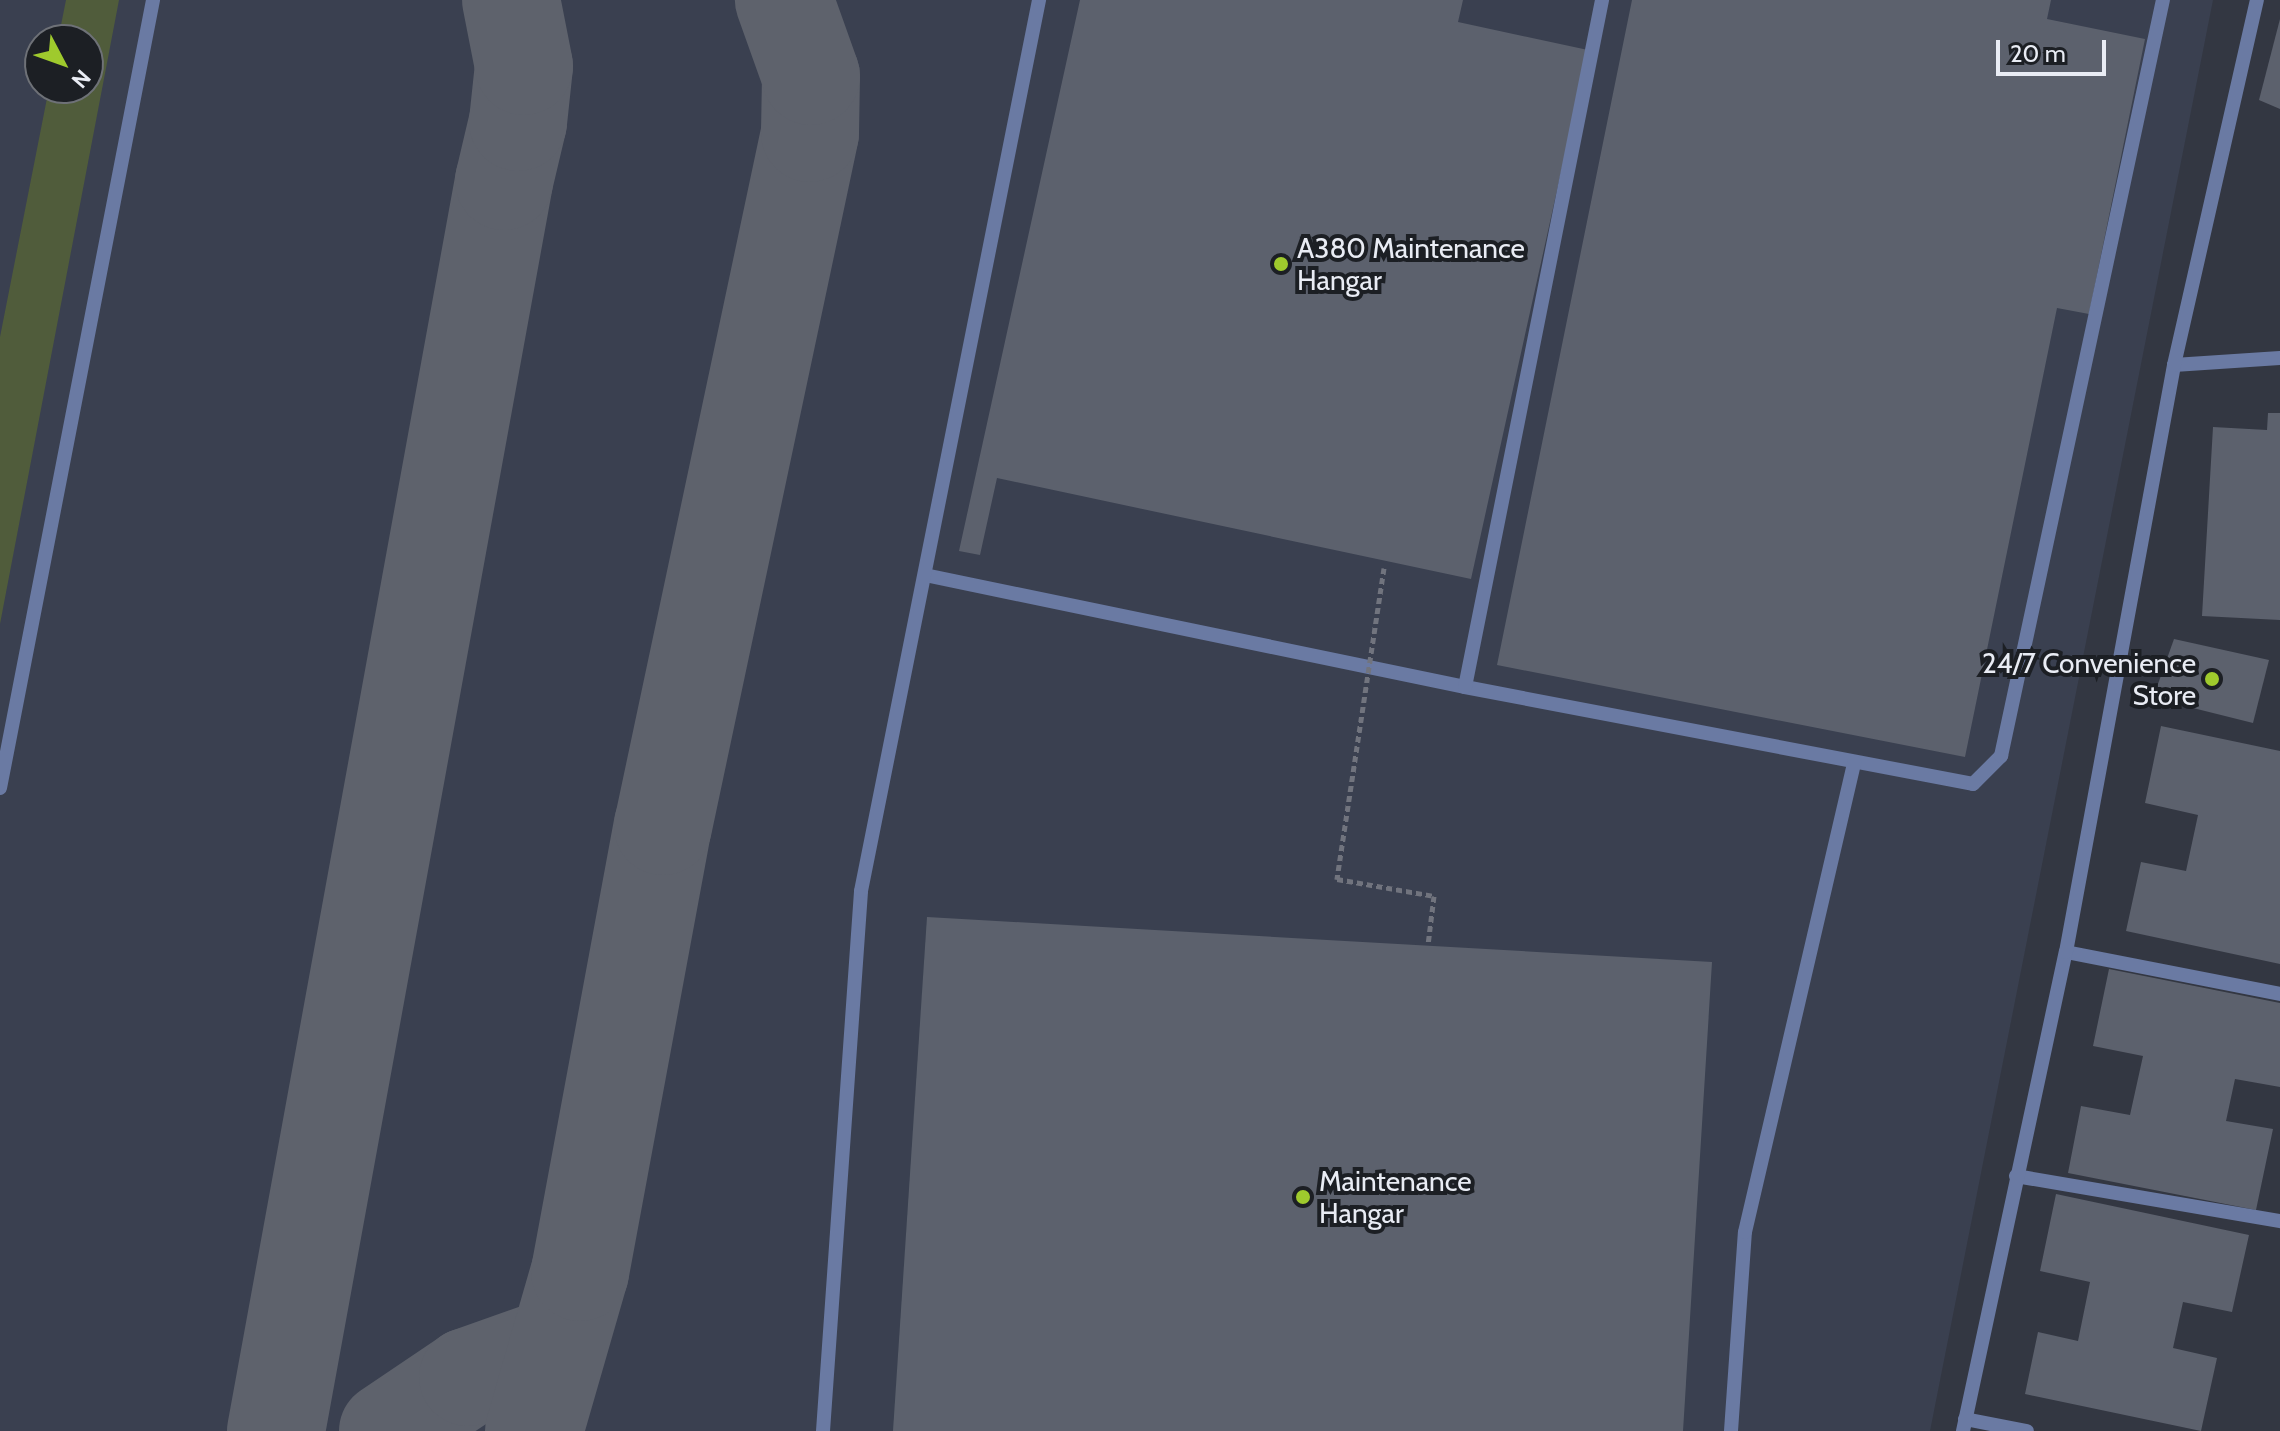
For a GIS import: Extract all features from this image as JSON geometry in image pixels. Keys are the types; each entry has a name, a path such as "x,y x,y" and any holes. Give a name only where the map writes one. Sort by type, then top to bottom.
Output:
{"lane":[{"path":"0,788 153,0"},
{"path":"823,1431 861,891 1039,0"},
{"path":"1465,687 1602,0"},
{"path":"925,575 1465,687 1973,784 2001,756 2163,0"},
{"path":"2027,1431 1964,1425 2066,952 2174,365 2257,0"},
{"path":"2174,365 2280,358"},
{"path":"1731,1431 1745,1232 1854,762"},
{"path":"2066,952 2280,994"},
{"path":"2016,1176 2280,1221"}],"path":[{"path":"1384,568 1337,879 1434,896 1428,945"}],"shaded area":[{"path":"0,0 2213,0 1930,1431 0,1431"}],"green space":[{"path":"66,0 119,0 104,79 104,24 61,24"},
{"path":"46,104 99,104 0,624 0,337"}],"building":[{"name":"A380 Maintenance Hangar","path":"1080,0 1463,0 1458,22 1588,50 1471,579 997,478 980,555 959,551"},
{"path":"1632,0 2051,0 2047,19 2145,39 2089,314 2057,308 1965,757 1497,665"},
{"path":"2280,19 2280,109 2259,100"},
{"path":"2268,413 2280,413 2280,620 2202,616 2213,427 2267,430"},
{"name":"24/7 Convenience Store","path":"2174,639 2269,660 2253,723 2153,698"},
{"path":"2161,726 2280,751 2280,964 2126,931 2141,862 2186,871 2198,815 2145,803"},
{"name":"Maintenance Hangar","path":"927,917 1712,962 1683,1431 893,1431"},
{"path":"2109,969 2280,1003 2280,1087 2235,1079 2226,1121 2273,1129 2256,1210 2068,1173 2081,1106 2130,1115 2143,1056 2093,1046"},
{"path":"2056,1194 2249,1235 2232,1312 2183,1302 2173,1348 2217,1358 2201,1431 2025,1394 2038,1332 2078,1341 2090,1282 2040,1271"}],"taxiway":[{"path":"276,1431 504,181 518,122 524,66 511,0"},
{"path":"534,1431 580,1272 663,826 810,133 811,76 784,0"},
{"path":"388,1431 468,1377 544,1350"}],"place":[{"name":"A380 Maintenance Hangar","path":"1281,264"},
{"name":"24/7 Convenience Store","path":"2212,679"},
{"name":"Maintenance Hangar","path":"1303,1197"}]}
